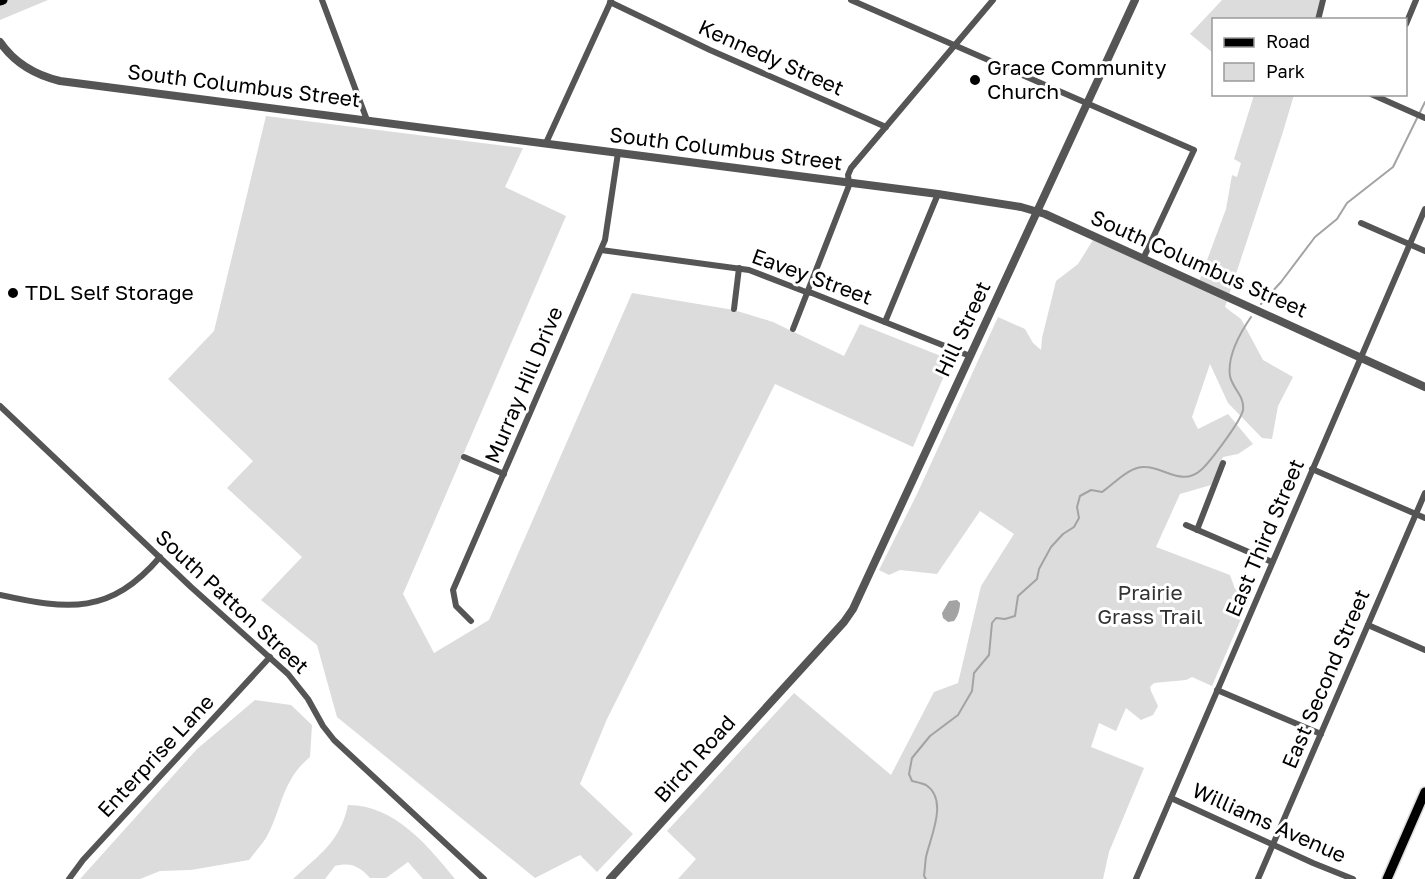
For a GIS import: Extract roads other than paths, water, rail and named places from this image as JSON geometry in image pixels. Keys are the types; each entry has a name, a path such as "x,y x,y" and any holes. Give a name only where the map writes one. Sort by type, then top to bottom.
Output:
{"main road":[{"path":"1387,879 1425,792"}],"street":[{"path":"322,0 367,120"},
{"path":"851,0 1194,150 1143,259"},
{"path":"793,329 850,183 848,175 851,168 993,0"},
{"name":"Hill Street","path":"807,662 844,622 857,601 1135,0"},
{"path":"1318,18 1323,0"},
{"path":"1407,22 1416,0"},
{"path":"546,143 610,1"},
{"name":"Kennedy Street","path":"610,1 710,50 886,127"},
{"name":"South Columbus Street","path":"0,42 18,62 50,79 938,194 1022,207 1143,259 1425,387"},
{"path":"1376,96 1421,116"},
{"name":"Murray Hill Drive","path":"471,621 456,606 453,590 601,250 609,220 618,153"},
{"path":"885,322 938,194"},
{"name":"East Third Street","path":"1136,879 1425,209"},
{"path":"1361,223 1425,251"},
{"name":"Eavey Street","path":"601,250 739,268 761,274 970,356"},
{"path":"734,309 739,268"},
{"name":"South Patton Street","path":"0,406 270,657 299,687 334,740 484,879"},
{"path":"464,457 504,474"},
{"path":"1197,530 1222,463"},
{"path":"1312,469 1425,518"},
{"name":"East Second Street","path":"1258,879 1425,493"},
{"path":"1186,525 1272,562"},
{"path":"0,595 44,604 86,604 121,592 144,575 160,557"},
{"path":"1368,625 1425,650"},
{"name":"Enterprise Lane","path":"69,879 83,860 270,657"},
{"name":"Birch Road","path":"610,879 807,662"},
{"path":"1217,690 1321,734"},
{"name":"Williams Avenue","path":"1172,798 1353,879"}],"waterway":[{"path":"1261,304 1315,237 1337,219 1347,203 1393,167 1425,102"},
{"path":"926,879 924,876 926,859 936,820 936,800 933,792 926,785 912,781 909,774 912,758 930,736 958,715 972,691 974,673 989,655 992,623 996,618 1005,619 1015,616 1018,596 1037,579 1039,569 1051,547 1063,534 1074,527 1079,518 1077,507 1080,496 1091,490 1102,492 1128,472 1139,467 1152,468 1180,477 1194,475 1218,450 1237,423 1243,410 1242,400 1231,380 1230,361 1235,345 1251,317"}],"place":[{"name":"Grace Community Church","path":"975,80"},
{"name":"TDL Self Storage","path":"13,293"}],"park label":[{"name":"Prairie Grass Trail","path":"1150,605"}]}
